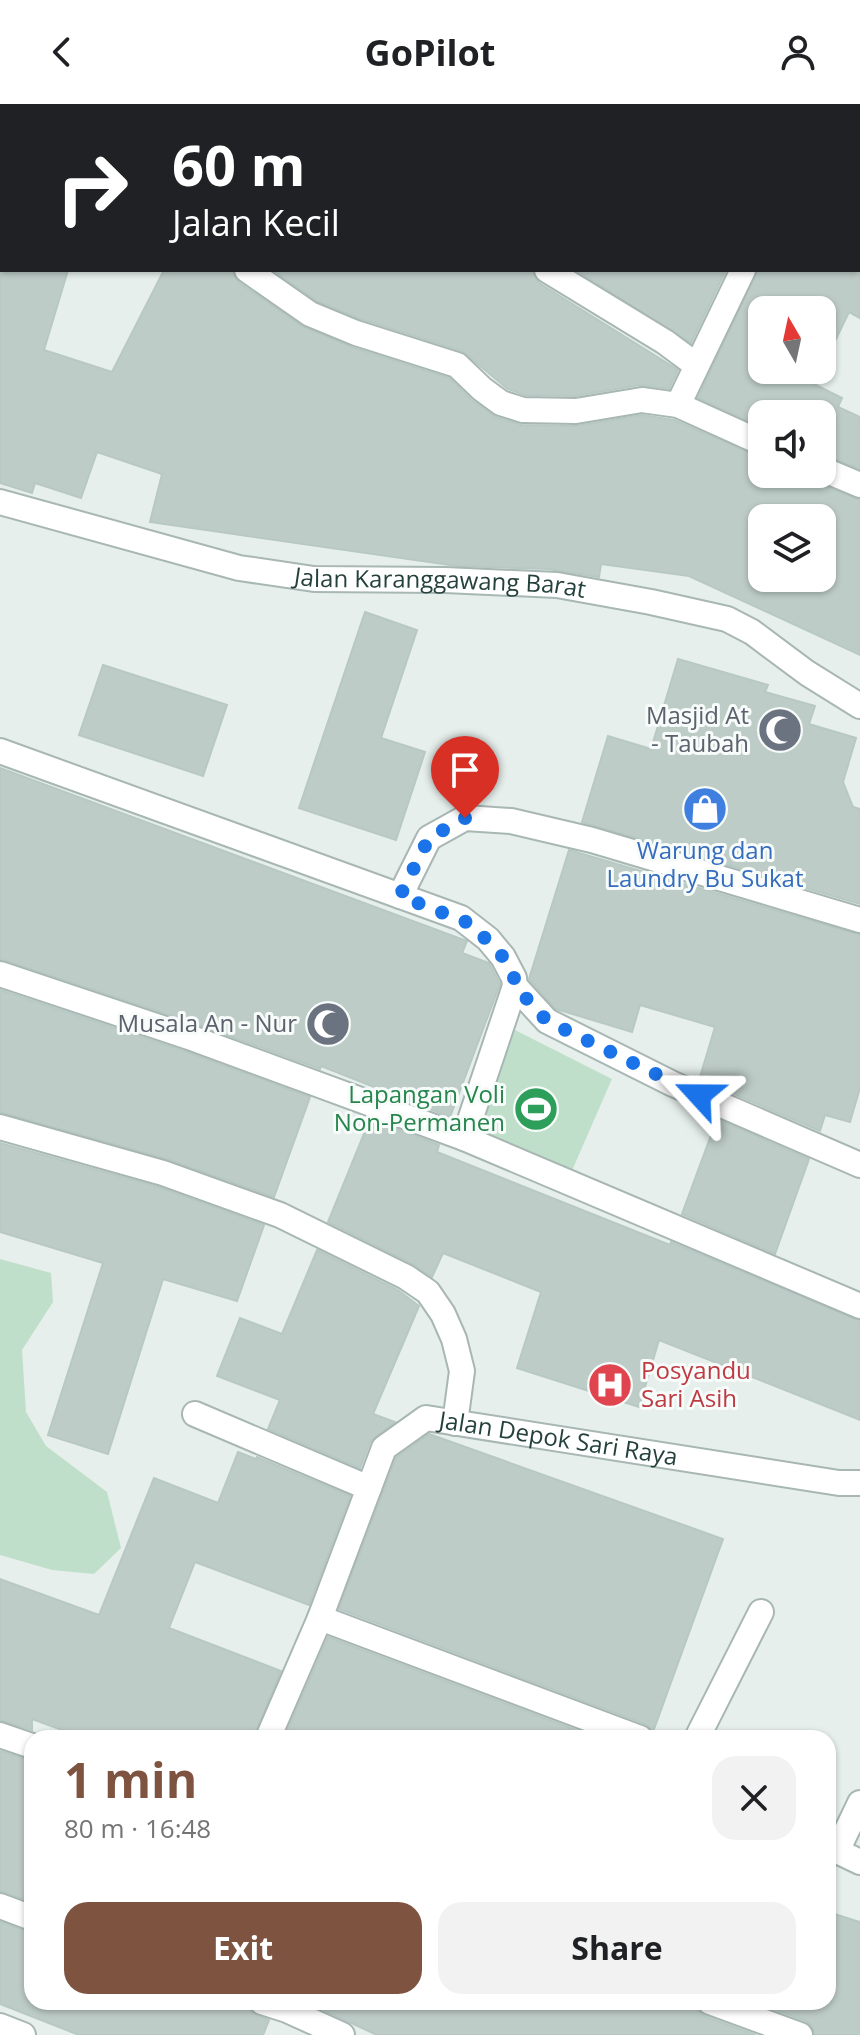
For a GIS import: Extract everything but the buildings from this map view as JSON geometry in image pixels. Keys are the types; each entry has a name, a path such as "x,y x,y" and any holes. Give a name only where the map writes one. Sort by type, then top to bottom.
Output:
{"street":[{"path":"250,272 310,314 356,333 457,365 501,403 523,410 576,411 642,400 678,405 748,437"},
{"path":"550,272 665,342 696,365"},
{"path":"678,405 742,272"},
{"path":"836,475 860,485"},
{"name":"Jalan Karanggawang Barat","path":"0,502 239,568 314,579 557,585 727,619 752,632 807,673 859,701"},
{"path":"0,751 471,924 503,957 515,986 464,1138"},
{"path":"400,896 429,838 465,818 511,821 592,840 860,920"},
{"path":"0,974 189,1037 464,1138 860,1306"},
{"path":"515,986 547,1021 673,1084 860,1165"},
{"path":"0,1127 163,1173 280,1215 406,1277 428,1292 443,1314 454,1339 462,1371 455,1423"},
{"path":"195,1414 369,1488"},
{"name":"Jalan Depok Sari Raya","path":"271,1730 320,1618 384,1448 426,1418 839,1483 860,1483"},
{"path":"701,1730 761,1612"},
{"path":"320,1618 619,1730"},
{"path":"0,1735 24,1743"},
{"path":"860,1803 837,1851 860,1862"},
{"path":"0,1906 24,1915"},
{"path":"287,2010 342,2035"},
{"path":"732,2010 800,2035"},
{"path":"0,2026 23,2035"}],"green space":[{"name":"Lapangan Voli Non-Permanen","path":"503,1024 612,1079 567,1182 464,1138"},
{"path":"0,1259 51,1273 53,1302 22,1350 26,1412 46,1446 107,1492 121,1548 94,1574 52,1570 0,1555"}],"place":[{"name":"Masjid At - Taubah","path":"780,730"},
{"name":"Warung dan Laundry Bu Sukat","path":"705,809"},
{"name":"Musala An - Nur","path":"328,1024"},
{"name":"Lapangan Voli Non-Permanen","path":"536,1109"},
{"name":"Posyandu Sari Asih","path":"610,1385"}],"route":[{"path":"465,818 429,838 400,896 471,924 503,957 515,986 547,1021 699,1095"}]}
